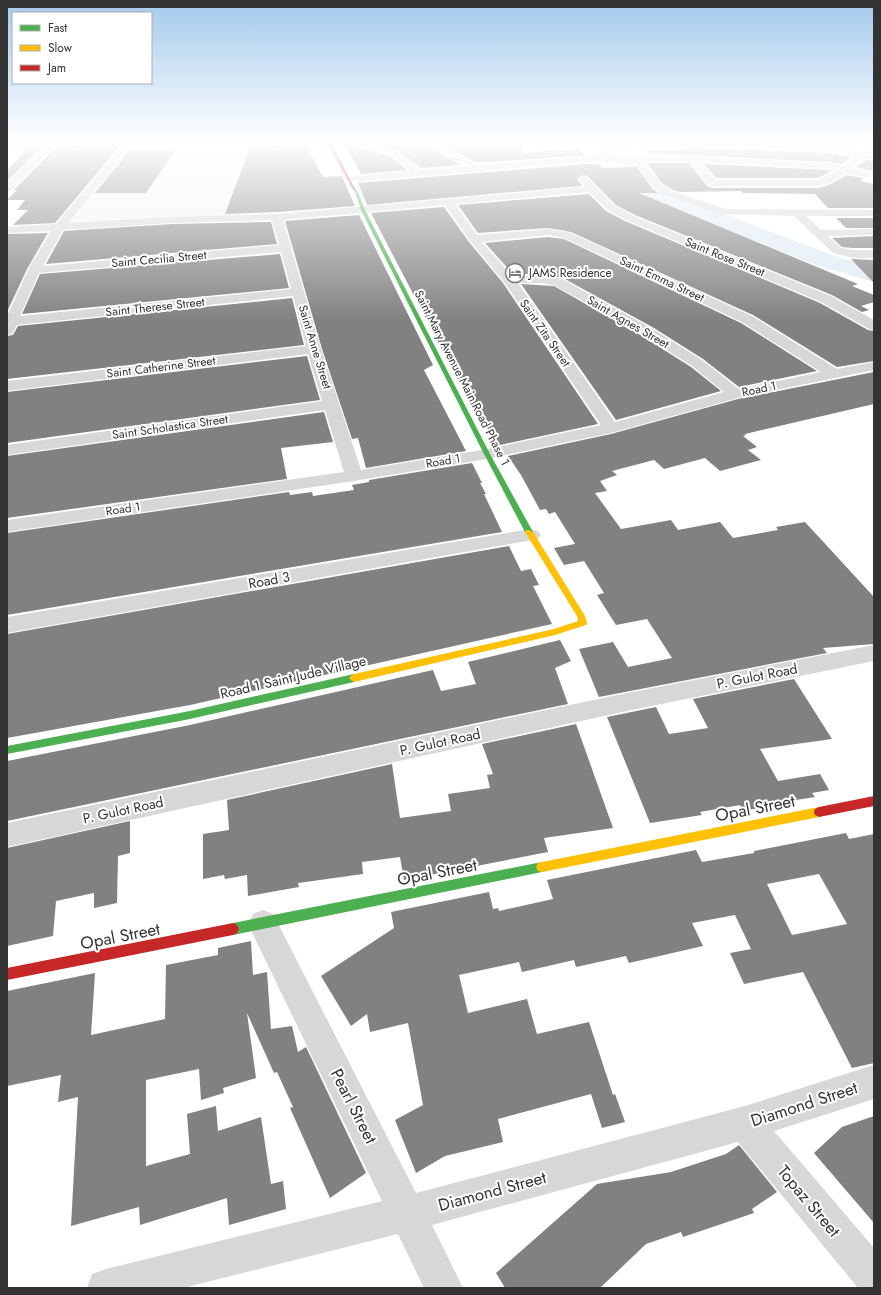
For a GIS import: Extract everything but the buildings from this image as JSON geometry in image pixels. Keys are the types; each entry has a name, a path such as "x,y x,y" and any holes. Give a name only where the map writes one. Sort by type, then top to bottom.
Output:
{"street":[{"path":"10,326 34,270 59,226 81,200"},
{"name":"Saint Mary Avenue Main Road Phase 1","path":"359,200 487,454 531,535 581,616 583,623"},
{"path":"7,230 172,220 277,217 467,200"},
{"name":"Saint Rose Street","path":"603,200 611,208 630,218 826,298 874,326"},
{"path":"688,200 725,212 874,213"},
{"name":"Saint Zita Street","path":"448,202 474,239 509,280 611,428"},
{"path":"693,202 811,202"},
{"path":"797,213 819,232 837,251 853,254 874,254"},
{"name":"Saint Anne Street","path":"277,217 284,248 354,476"},
{"name":"Saint Emma Street","path":"474,239 548,232 567,235 747,319 834,374"},
{"path":"819,232 874,232"},
{"name":"Saint Cecilia Street","path":"34,270 284,248"},
{"name":"Saint Agnes Street","path":"509,280 541,279 558,282 648,332 697,363 736,394"},
{"name":"Saint Therese Street","path":"10,326 298,292"},
{"name":"Saint Catherine Street","path":"7,386 314,348"},
{"name":"Road 1","path":"7,526 354,476 487,454 611,428 736,394 874,366"},
{"name":"Saint Scholastica Street","path":"7,450 332,404"},
{"name":"Road 3","path":"7,624 531,535"},
{"name":"Road 1 Saint Jude Village","path":"7,750 190,715 555,632 583,623"},
{"name":"P. Gulot Road","path":"7,836 627,702 874,653"},
{"name":"Opal Street","path":"7,974 874,801"},
{"name":"Pearl Street","path":"263,924 444,1288"},
{"name":"Diamond Street","path":"106,1288 408,1213 745,1124 874,1082"},
{"name":"Topaz Street","path":"745,1124 874,1278"}],"shaded area":[{"path":"85,200 253,200 255,213 74,225 66,223"}],"waterway":[{"path":"671,200 824,260 874,275"}],"traffic: fast":[{"path":"359,200 487,454 529,532"},
{"path":"7,750 190,715 354,678"},
{"path":"233,929 542,867"}],"traffic: slow":[{"path":"354,678 555,632 583,623 581,616 529,532"},
{"path":"542,867 819,812"}],"traffic: jam":[{"path":"819,812 874,801"},
{"path":"7,974 233,929"}],"place":[{"name":"JAMS Residence","path":"515,273"}]}
